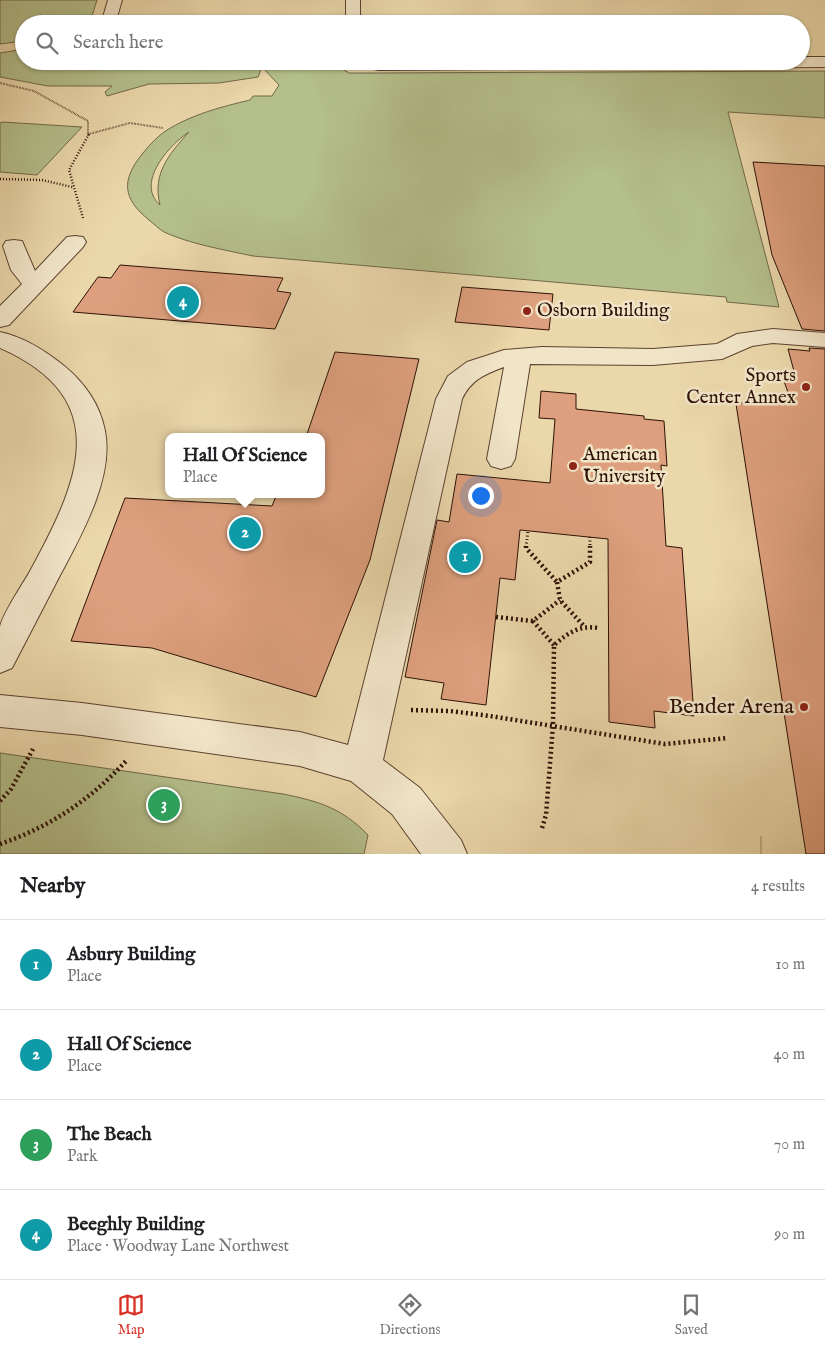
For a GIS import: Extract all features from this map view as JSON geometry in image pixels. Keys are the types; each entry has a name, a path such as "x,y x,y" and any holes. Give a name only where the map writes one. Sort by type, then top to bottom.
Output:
{"street":[{"path":"111,15 115,0"},
{"path":"353,0 353,15"},
{"path":"810,62 825,62"},
{"path":"0,320 75,242"},
{"path":"14,246 22,270 34,284"},
{"path":"362,767 449,399 456,382 476,368 504,358 542,355 653,357 722,351 746,339 773,336 825,340"},
{"path":"0,658 78,510 90,475 92,456 89,418 82,400 57,371 5,347"},
{"path":"501,459 518,357"},
{"path":"0,711 92,720 300,748 362,767 406,801 446,854"}],"path":[{"path":"0,83 26,88 88,121 89,134 69,170 72,187 82,212 83,223 82,234 75,242"},
{"path":"89,134 130,123 163,128"},
{"path":"0,179 42,180 72,187"},
{"path":"528,531 526,548 557,582 560,600 583,625 598,628"},
{"path":"557,582 590,562 590,537"},
{"path":"533,621 560,600"},
{"path":"496,617 533,621 554,645 553,726 546,815 542,828"},
{"path":"554,645 571,631 583,625"},
{"path":"411,710 450,711 665,744 728,738"},
{"path":"0,801 25,766 36,741"},
{"path":"0,844 45,826 72,809 113,776 126,761"}],"green space":[{"path":"0,0 97,0 92,15 15,15 15,42 0,44"},
{"path":"15,50 15,70 261,70 258,77 219,83 149,84 107,96 105,92 112,86 48,86 0,77 0,53"},
{"path":"265,70 344,70 349,73 825,71 825,118 728,112 779,307 727,302 726,297 253,256 174,236 162,231 140,212 129,196 128,180 136,163 151,143 177,124 207,112 250,100 253,96 272,96 279,85","holes":["189,132 169,157 160,174 158,184 160,205 153,196 151,186 153,176 164,155"]},
{"path":"0,123 82,127 37,175 0,172"},
{"path":"0,753 283,794 318,803 349,818 368,835 364,854 0,854"}],"building":[{"path":"753,162 825,166 825,331 802,329 772,255"},
{"path":"120,265 283,278 277,291 291,293 275,329 73,312 98,277 111,278"},
{"path":"462,287 553,294 549,330 455,322"},
{"name":"Bender Arena","path":"809,348 825,349 825,854 806,854 736,404 789,395 781,373 795,375 788,349 810,351"},
{"path":"335,352 419,359 370,560 316,697 152,648 71,641 125,498 272,506 275,498 325,498 325,433 307,433"},
{"path":"541,391 576,394 576,409 644,416 644,419 664,421 667,466 661,465 666,546 682,548 694,716 654,711 655,728 609,722 608,539 520,530 515,580 500,578 486,705 441,699 444,683 405,677 437,520 449,522 457,474 550,483 555,419 539,418"}],"place":[{"name":"Beeghly Building","path":"183,302"},
{"name":"Osborn Building","path":"527,311"},
{"name":"Sports Center Annex","path":"806,387"},
{"name":"American University","path":"573,466"},
{"name":"Hall Of Science","path":"245,533"},
{"name":"Asbury Building","path":"465,557"},
{"name":"Bender Arena","path":"804,707"},
{"name":"The Beach","path":"164,805"}]}
